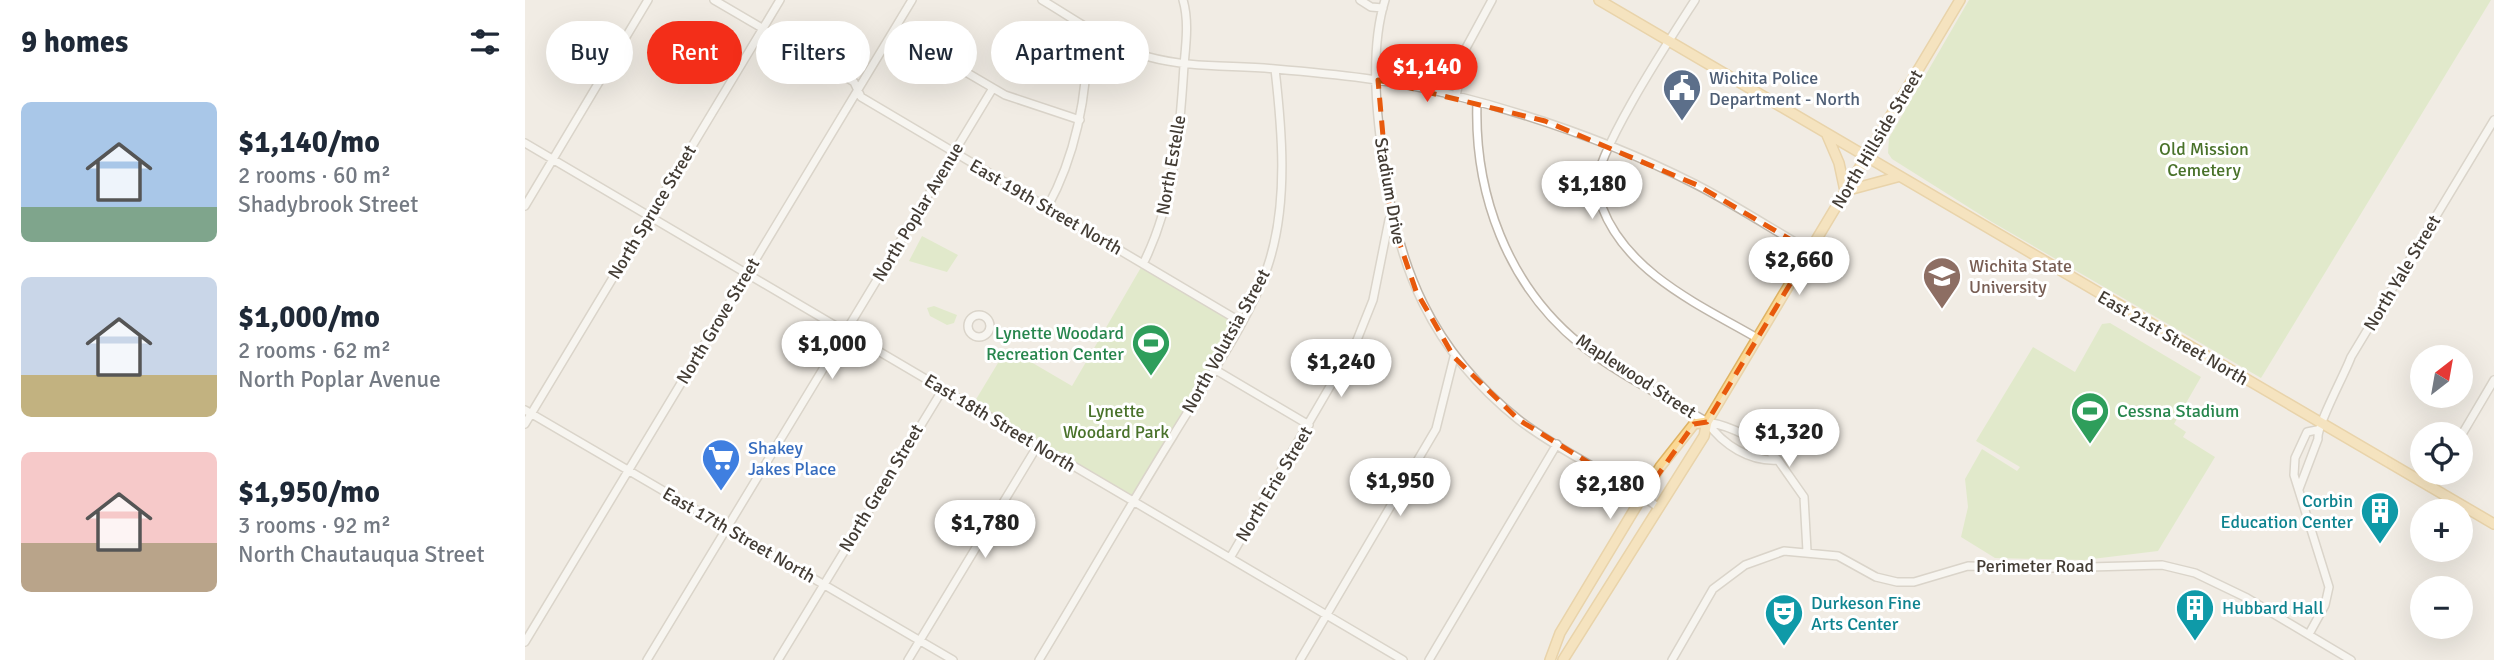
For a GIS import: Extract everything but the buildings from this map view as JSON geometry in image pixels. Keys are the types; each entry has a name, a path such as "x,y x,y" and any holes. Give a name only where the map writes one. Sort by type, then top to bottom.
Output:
{"main road":[{"name":"East 21st Street North","path":"1599,0 2319,427 2494,524"},
{"name":"North Hillside Street","path":"1563,660 1704,436 1707,422 1960,0"},
{"path":"1827,134 1839,163 1845,191 1897,177"},
{"name":"North Hillside Street","path":"1550,660 1560,633 1660,467 1694,424 1707,422"}],"street":[{"path":"525,206 647,0"},
{"name":"East 19th Street North","path":"714,0 756,25"},
{"name":"North Spruce Street","path":"768,21 780,0"},
{"name":"North Grove Street","path":"899,21 912,0"},
{"path":"1042,0 1078,21"},
{"name":"North Estelle","path":"1143,264 1156,240 1171,187 1185,63 1187,28 1183,0"},
{"path":"1360,0 1371,7 1384,4"},
{"path":"1456,96 1467,48 1492,0"},
{"path":"1695,0 1609,146 1599,167 1595,189 1605,216 1625,246 1655,277 1757,338"},
{"name":"Stadium Drive","path":"1384,4 1378,80 1378,126 1390,215 1416,291 1454,356 1520,420 1659,508"},
{"name":"North Spruce Street","path":"525,424 528,411 756,41"},
{"name":"North Grove Street","path":"525,642 884,47"},
{"path":"1149,57 1185,63 1378,80 1456,96 1545,121 1697,185 1810,251"},
{"name":"North Volutsia Street","path":"1039,660 1214,369 1241,322 1271,259 1279,212 1281,146 1275,69"},
{"path":"977,79 1042,110 1080,120"},
{"name":"East 19th Street North","path":"855,84 860,97 1241,322"},
{"path":"1047,208 1071,154 1085,84"},
{"name":"North Poplar Avenue","path":"647,660 993,88"},
{"name":"Maplewood Street","path":"1477,102 1476,127 1484,187 1498,232 1524,284 1579,343 1707,422"},
{"name":"North Yale Street","path":"2299,489 2318,439 2319,427 2351,357 2494,120"},
{"name":"East 18th Street North","path":"525,143 1403,660"},
{"name":"North Erie Street","path":"1230,558 1342,371 1369,310 1384,258 1390,215"},
{"path":"1300,660 1436,429 1454,356"},
{"path":"1214,369 1308,425"},
{"path":"2469,422 2494,380"},
{"name":"North Green Street","path":"778,660 943,388"},
{"name":"East 17th Street North","path":"528,411 953,660"},
{"path":"1707,422 1717,436 1747,455 1764,461 1778,460"},
{"path":"1707,422 1727,425 1778,460 1804,497 1807,551"},
{"name":"North Yale Street","path":"2309,634 2325,605 2329,587 2294,475 2295,458 2307,432 2319,427"},
{"path":"1429,660 1557,444"},
{"path":"908,660 1038,445"},
{"name":"Perimeter Road","path":"1672,660 1713,589 1745,565 1784,551 1807,551 1838,556 1876,577 1897,582 1914,582 1968,565 2053,568 2162,565 2195,573 2247,598 2351,660"}],"highlighted area":[{"path":"1378,80 1545,121 1697,185 1810,251 1707,422 1694,424 1643,496 1519,420 1454,357 1416,291 1390,215"}],"green space":[{"name":"Old Mission Cemetery","path":"1969,0 2491,0 2261,378 1992,222 1892,159 1888,153 1889,138"},
{"path":"922,236 958,255 947,272 909,261"},
{"name":"Lynette Woodard Park","path":"1143,264 1241,322 1134,502 972,406 1007,348 1072,386"},
{"path":"934,306 957,315 954,323 947,325 930,316 927,308"},
{"name":"Cessna Stadium","path":"2110,323 2201,377 2174,424 2186,432 2183,437 2215,457 2158,551 2084,560 1995,558 1961,537 1968,507 1965,479 1982,449 2017,471 2020,467 1976,441 2033,347 2075,372 2102,324"}],"place":[{"name":"Wichita Police Department - North","path":"1682,122"},
{"name":"Wichita State University","path":"1942,310"},
{"name":"Lynette Woodard Recreation Center","path":"1151,377"},
{"name":"Cessna Stadium","path":"2090,445"},
{"name":"Shakey Jakes Place","path":"721,492"},
{"name":"Corbin Education Center","path":"2380,545"},
{"name":"Hubbard Hall","path":"2195,642"},
{"name":"Durkeson Fine Arts Center","path":"1784,647"}]}
